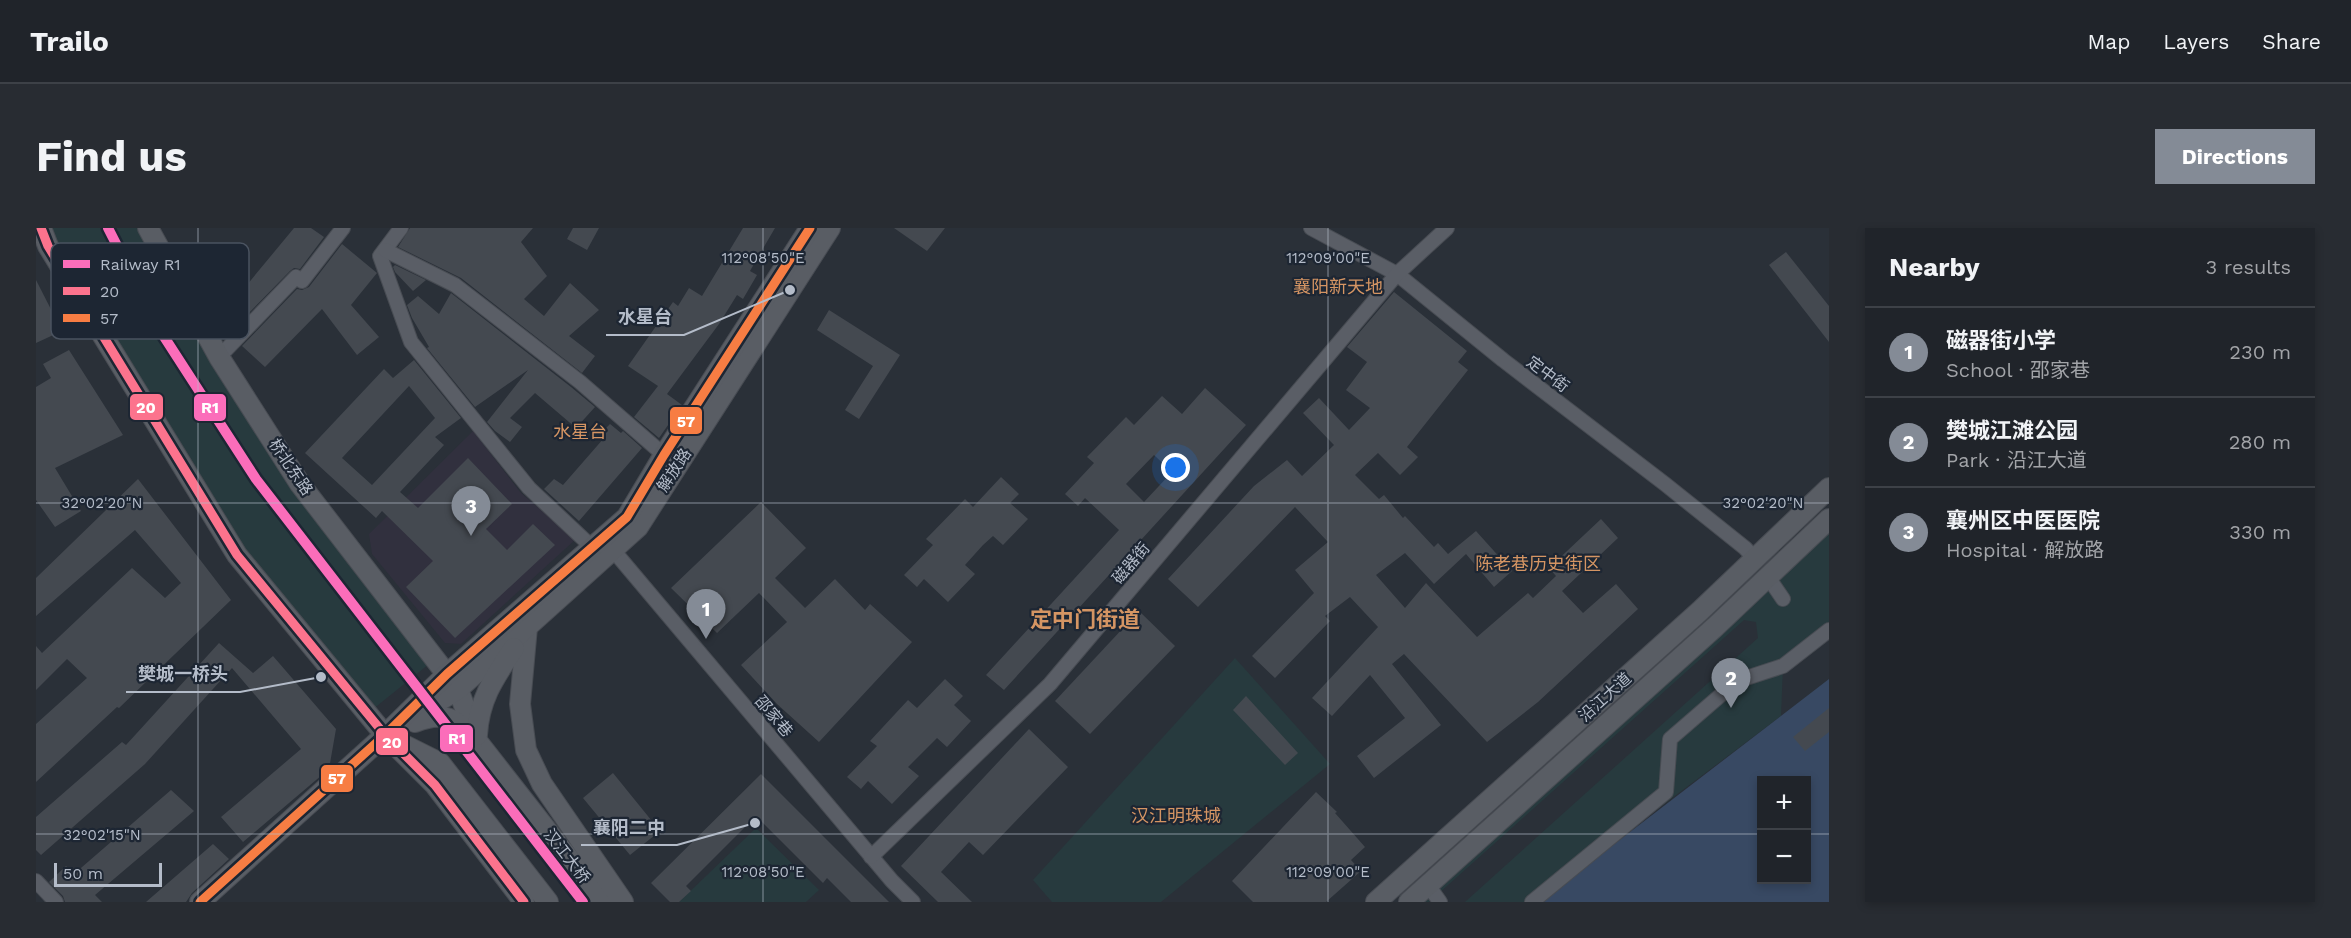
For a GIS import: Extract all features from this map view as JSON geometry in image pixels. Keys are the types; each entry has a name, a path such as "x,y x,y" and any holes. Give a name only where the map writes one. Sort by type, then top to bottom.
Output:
{"main road":[{"path":"41,228 51,251"},
{"name":"桥北东路","path":"148,228 156,243"},
{"name":"解放路","path":"453,681 627,517 664,455 810,228"},
{"name":"解放路","path":"200,902 385,735 453,681 527,627 638,527 830,228"},
{"path":"105,339 237,555 385,735 435,785 524,902"},
{"name":"桥北东路","path":"209,339 300,483 453,681"},
{"name":"沿江大道","path":"1376,902 1755,560 1829,488"},
{"name":"沿江大道","path":"1409,902 1715,627 1829,519"},
{"path":"477,741 478,715 484,697 527,627"},
{"path":"527,627 520,704 526,750 542,784 623,902"},
{"name":"汉江大桥","path":"453,681 477,741 603,902"},
{"path":"385,735 432,716 447,717 458,722 477,741"},
{"path":"385,735 440,763 548,902"}],"street":[{"path":"249,326 297,276 302,281 343,228"},
{"path":"401,228 380,256 411,342 529,488 593,548"},
{"name":"定中街","path":"1311,228 1397,274 1503,360 1665,484 1745,548 1755,560"},
{"name":"磁器街","path":"871,857 1050,684 1397,274 1447,228"},
{"path":"385,250 455,285 580,382 664,455"},
{"path":"219,357 236,339"},
{"name":"邵家巷","path":"613,550 871,857 913,902"},
{"path":"1768,577 1783,599"},
{"path":"1532,902 1666,792 1670,738 1737,681 1783,666 1829,630"},
{"path":"36,881 56,902"},
{"path":"1428,885 1440,902"}],"shaded area":[{"path":"473,431 521,493 576,539 461,644 445,643 372,554 369,534"}],"green space":[{"path":"41,228 149,228 157,243 51,243"},
{"path":"108,339 209,339 219,357 429,664 372,710 240,559"},
{"path":"1829,511 1829,630 1783,666 1781,716 1534,902 1465,902 1758,638 1756,622 1744,620 1429,902 1399,902 1725,603"},
{"path":"1235,658 1330,764 1161,902 1052,902 1033,880"},
{"path":"756,828 819,890 806,902 679,902"}],"water":[{"path":"1829,679 1829,902 1539,902"}],"building":[{"path":"294,228 311,228 324,237 300,269 294,268 290,271 249,313 249,282"},
{"path":"410,228 533,228 521,242 547,276 524,299 544,316 570,283 599,310 569,336 595,356 582,373 461,278 398,247"},
{"path":"573,228 599,228 587,250 567,239"},
{"path":"743,228 775,228 750,271 757,275 743,299 737,295 719,324 667,394 682,405 659,438 634,417 658,386 628,366 673,302 678,306 689,288 702,296"},
{"path":"894,228 945,228 927,251"},
{"path":"342,244 377,273 351,305 379,337 357,355 322,309 265,367 242,346 297,289 302,290 309,287"},
{"path":"1786,252 1829,306 1829,342 1769,265"},
{"path":"395,265 426,280 413,291 395,272 393,267"},
{"path":"36,280 51,309 51,336 36,343"},
{"path":"1394,292 1467,351 1458,362 1468,370 1407,447 1418,457 1400,475 1378,453 1355,475 1379,499 1384,495 1403,518 1405,516 1434,547 1438,543 1448,554 1476,531 1512,571 1494,587 1466,554 1434,584 1405,553 1376,575 1405,608 1426,583 1477,637 1528,593 1533,598 1556,576 1549,568 1601,519 1618,538 1562,591 1583,613 1616,584 1638,609 1538,702 1487,742 1404,654 1392,664 1441,725 1374,778 1357,756 1405,718 1370,675 1332,716 1312,698 1378,627 1350,597 1325,616 1330,621 1275,678 1252,656 1314,593 1295,570 1328,542 1295,507 1198,607 1168,579 1254,486 1287,460 1302,476 1334,445 1303,413 1319,398 1349,430 1370,408 1346,390 1367,362 1347,347"},
{"path":"451,293 595,407 576,428 535,393 510,418 522,427 510,442 495,431 487,422 528,370 475,407 427,348 429,347 407,305 418,296 439,314"},
{"path":"829,310 900,355 859,419 845,410 873,366 817,330"},
{"path":"69,350 123,435 55,468 81,511 55,527 36,500 36,387 51,378 43,364"},
{"path":"414,360 461,418 435,437 444,445 400,492 418,508 468,458 512,504 486,529 507,550 533,524 555,545 455,638 406,587 433,561 382,511 376,518 305,453 384,369 393,378","holes":["409,386 435,418 372,485 342,458"]},
{"path":"1205,388 1246,425 1004,690 986,675 1119,530 1085,498 1078,506 1065,494 1094,463 1087,457 1126,417 1134,425 1162,396 1182,414","holes":["1154,455 1172,472 1144,502 1126,484"]},
{"path":"610,424 621,433 623,431 642,448 579,521 544,489 554,479 563,485 604,438 600,434"},
{"path":"1001,477 1019,494 1010,503 1028,519 1003,545 993,536 983,545 965,565 975,574 948,602 924,579 917,587 904,575 933,545 926,539 965,499 973,507"},
{"path":"138,479 231,600 119,708 117,707 36,782 36,724 87,678 67,659 36,690 36,646 42,653 132,568 165,598 181,583 135,530 36,616 36,578"},
{"path":"761,502 806,548 775,578 805,608 835,579 865,610 870,604 912,642 819,742 777,704 741,665 787,622 759,593 717,633 671,588"},
{"path":"1139,611 1175,646 1090,734 1055,701"},
{"path":"219,643 253,673 273,656 336,729 329,769 243,842 221,817 301,749 232,668 145,764 41,855 36,850 36,817 122,742 126,745"},
{"path":"945,679 963,696 954,705 971,721 947,747 937,738 908,767 919,776 892,804 868,781 861,789 847,777 877,746 870,741 908,700 917,708"},
{"path":"1246,696 1298,753 1285,765 1233,710"},
{"path":"1829,708 1829,732 1805,751 1793,737"},
{"path":"1029,729 1068,767 983,855 969,842 941,872 972,902 938,902 901,866"},
{"path":"613,773 660,831 630,855 583,798"},
{"path":"761,774 889,902 851,902 827,878 823,883 756,816 686,886 691,891 679,902 670,902 651,883"},
{"path":"171,790 194,811 95,895 102,902 65,902 63,896 49,882 66,866 74,874"},
{"path":"1316,792 1337,812 1335,813 1365,847 1351,860 1361,871 1326,902 1253,902 1232,881"},
{"path":"213,844 229,859 192,893 186,902 146,902"}],"rail line":[{"name":"R1","path":"108,228 116,243"},
{"name":"R1","path":"166,339 256,479 583,902"}],"transit line":[{"name":"20","path":"41,228 51,251"},
{"name":"57","path":"200,902 385,735 447,674 627,517 664,455 810,228"},
{"name":"20","path":"105,339 237,555 385,735 435,785 524,902"}],"place":[{"name":"水星台","path":"790,290"},
{"name":"襄州区中医医院","path":"471,536"},
{"name":"磁器街小学","path":"706,639"},
{"name":"樊城一桥头","path":"321,677"},
{"name":"樊城江滩公园","path":"1731,708"},
{"name":"襄阳二中","path":"755,823"}],"district":[{"name":"襄阳新天地","path":"1338,286"},
{"name":"水星台","path":"580,431"},
{"name":"陈老巷历史街区","path":"1538,563"},
{"name":"定中门街道","path":"1085,619"},
{"name":"汉江明珠城","path":"1176,815"}]}
